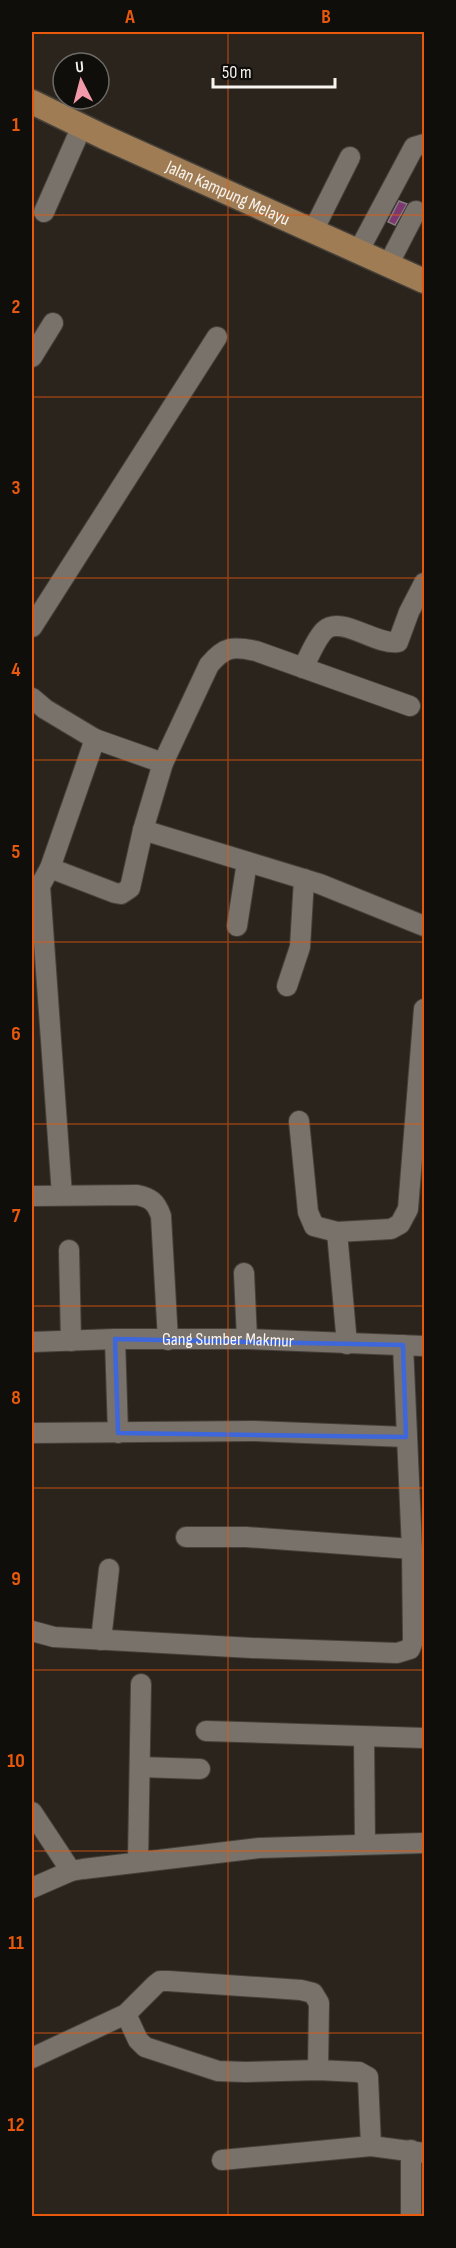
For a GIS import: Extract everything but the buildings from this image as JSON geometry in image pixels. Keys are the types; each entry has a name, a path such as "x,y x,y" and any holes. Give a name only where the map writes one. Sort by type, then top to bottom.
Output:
{"main road":[{"name":"Jalan Kampung Melayu","path":"32,102 424,281"}],"street":[{"path":"44,212 82,126"},
{"path":"358,252 414,147 424,144"},
{"path":"313,231 350,157"},
{"path":"388,265 416,211"},
{"path":"32,357 53,323"},
{"path":"32,627 217,338"},
{"path":"303,668 324,630 332,626 341,626 384,642 398,642 409,612 424,583"},
{"path":"50,868 115,893 126,892 130,888 143,830 163,763 209,665 220,652 237,647 256,651 410,706"},
{"path":"32,698 45,709 95,739 163,763"},
{"path":"62,1195 36,882 50,868 95,739"},
{"path":"143,830 304,879 424,926"},
{"path":"237,926 247,862"},
{"path":"287,986 300,947 304,879"},
{"path":"299,1121 308,1212 314,1226 337,1232 390,1229 400,1224 408,1209 424,1009"},
{"path":"32,1196 137,1195 148,1197 156,1203 161,1216 168,1340"},
{"path":"337,1232 347,1344"},
{"path":"69,1250 71,1341"},
{"path":"244,1273 247,1339"},
{"path":"115,1339 118,1433"},
{"name":"Gang Sumber Makmur","path":"32,1342 115,1339 247,1339 424,1346"},
{"path":"32,1631 54,1637 252,1648 397,1653 410,1649 413,1641 412,1549 403,1345"},
{"path":"32,1433 254,1431 406,1437"},
{"path":"186,1537 246,1537 412,1549"},
{"path":"101,1640 109,1569"},
{"path":"138,1862 141,1684"},
{"path":"206,1731 424,1738"},
{"path":"364,1737 365,1844"},
{"path":"140,1767 200,1769"},
{"path":"32,1812 71,1871"},
{"path":"32,1888 71,1871 259,1848 424,1843"},
{"path":"32,2058 126,2014 160,1981 313,1993 319,2003 318,2070"},
{"path":"126,2014 138,2040 145,2047 209,2068 231,2072 318,2070 359,2072 368,2077 372,2146"},
{"path":"222,2160 372,2146 418,2151 411,2217"}],"highlighted area":[{"path":"115,1339 403,1345 406,1437 118,1433"}]}
